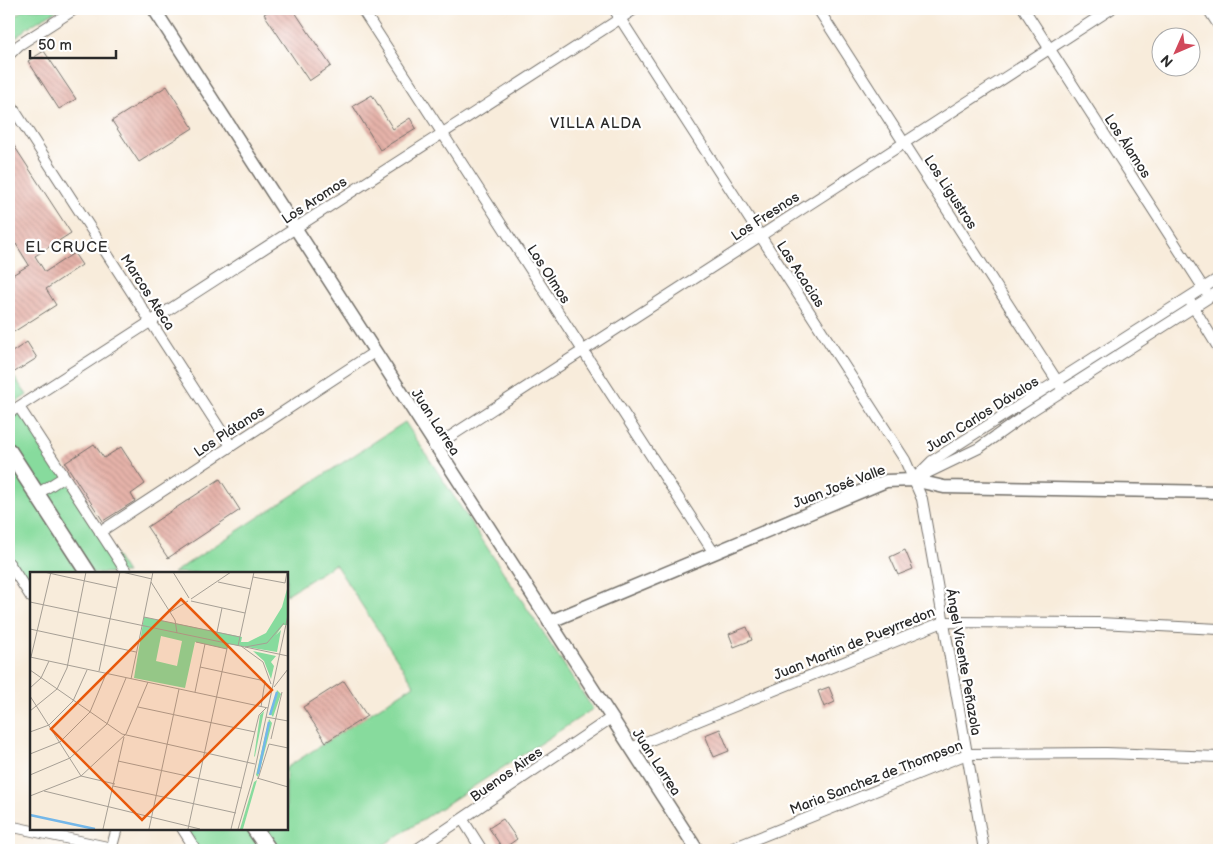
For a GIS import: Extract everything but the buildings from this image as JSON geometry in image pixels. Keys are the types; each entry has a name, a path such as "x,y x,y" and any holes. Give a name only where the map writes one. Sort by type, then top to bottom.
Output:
{"main road":[{"path":"9,451 87,572"},
{"path":"255,829 269,850"}],"street":[{"path":"9,55 19,46 75,9"},
{"name":"Juan Larrea","path":"154,9 434,447 697,850"},
{"name":"Los Olmos","path":"362,9 714,553"},
{"name":"Las Acacias","path":"614,9 904,460 913,480"},
{"name":"Los Aromos","path":"9,413 635,9"},
{"name":"Los Ligustros","path":"818,9 1060,386"},
{"name":"Los Álamos","path":"1024,9 1210,297"},
{"name":"Los Fresnos","path":"434,447 1111,9"},
{"path":"1208,9 1219,26"},
{"name":"Marcos Ateca","path":"9,102 231,446"},
{"name":"Juan Carlos Dávalos","path":"1060,386 1219,278"},
{"name":"Juan Carlos Dávalos","path":"913,480 932,461 1219,291"},
{"path":"1187,298 1219,349"},
{"name":"Los Plátanos","path":"100,532 373,352"},
{"path":"18,407 126,572"},
{"path":"37,494 64,477"},
{"name":"Juan José Valle","path":"549,622 886,481 913,480 944,487 1219,492"},
{"name":"Ángel Vicente Peñazola","path":"913,480 922,499 984,850"},
{"path":"9,563 30,595"},
{"name":"Juan Martin de Pueyrredon","path":"631,748 943,622 1098,623 1219,629"},
{"name":"Buenos Aires","path":"416,850 463,820 611,718"},
{"name":"Maria Sanchez de Thompson","path":"728,850 966,754 1106,753 1219,757"},
{"path":"463,820 482,850"},
{"path":"9,826 112,849 117,829"},
{"path":"183,829 196,850"}],"green space":[{"path":"25,9 59,9 28,27 9,43 9,20"},
{"path":"9,370 27,395 9,407"},
{"path":"19,407 126,572 30,572 30,595 9,563 9,413"},
{"path":"405,422 593,709 376,850 196,850 183,829 288,829 288,767 414,685 335,564 288,594 288,572 175,572"}],"district":[{"name":"VILLA ALDA","path":"596,123"},
{"name":"EL CRUCE","path":"67,247"}]}
